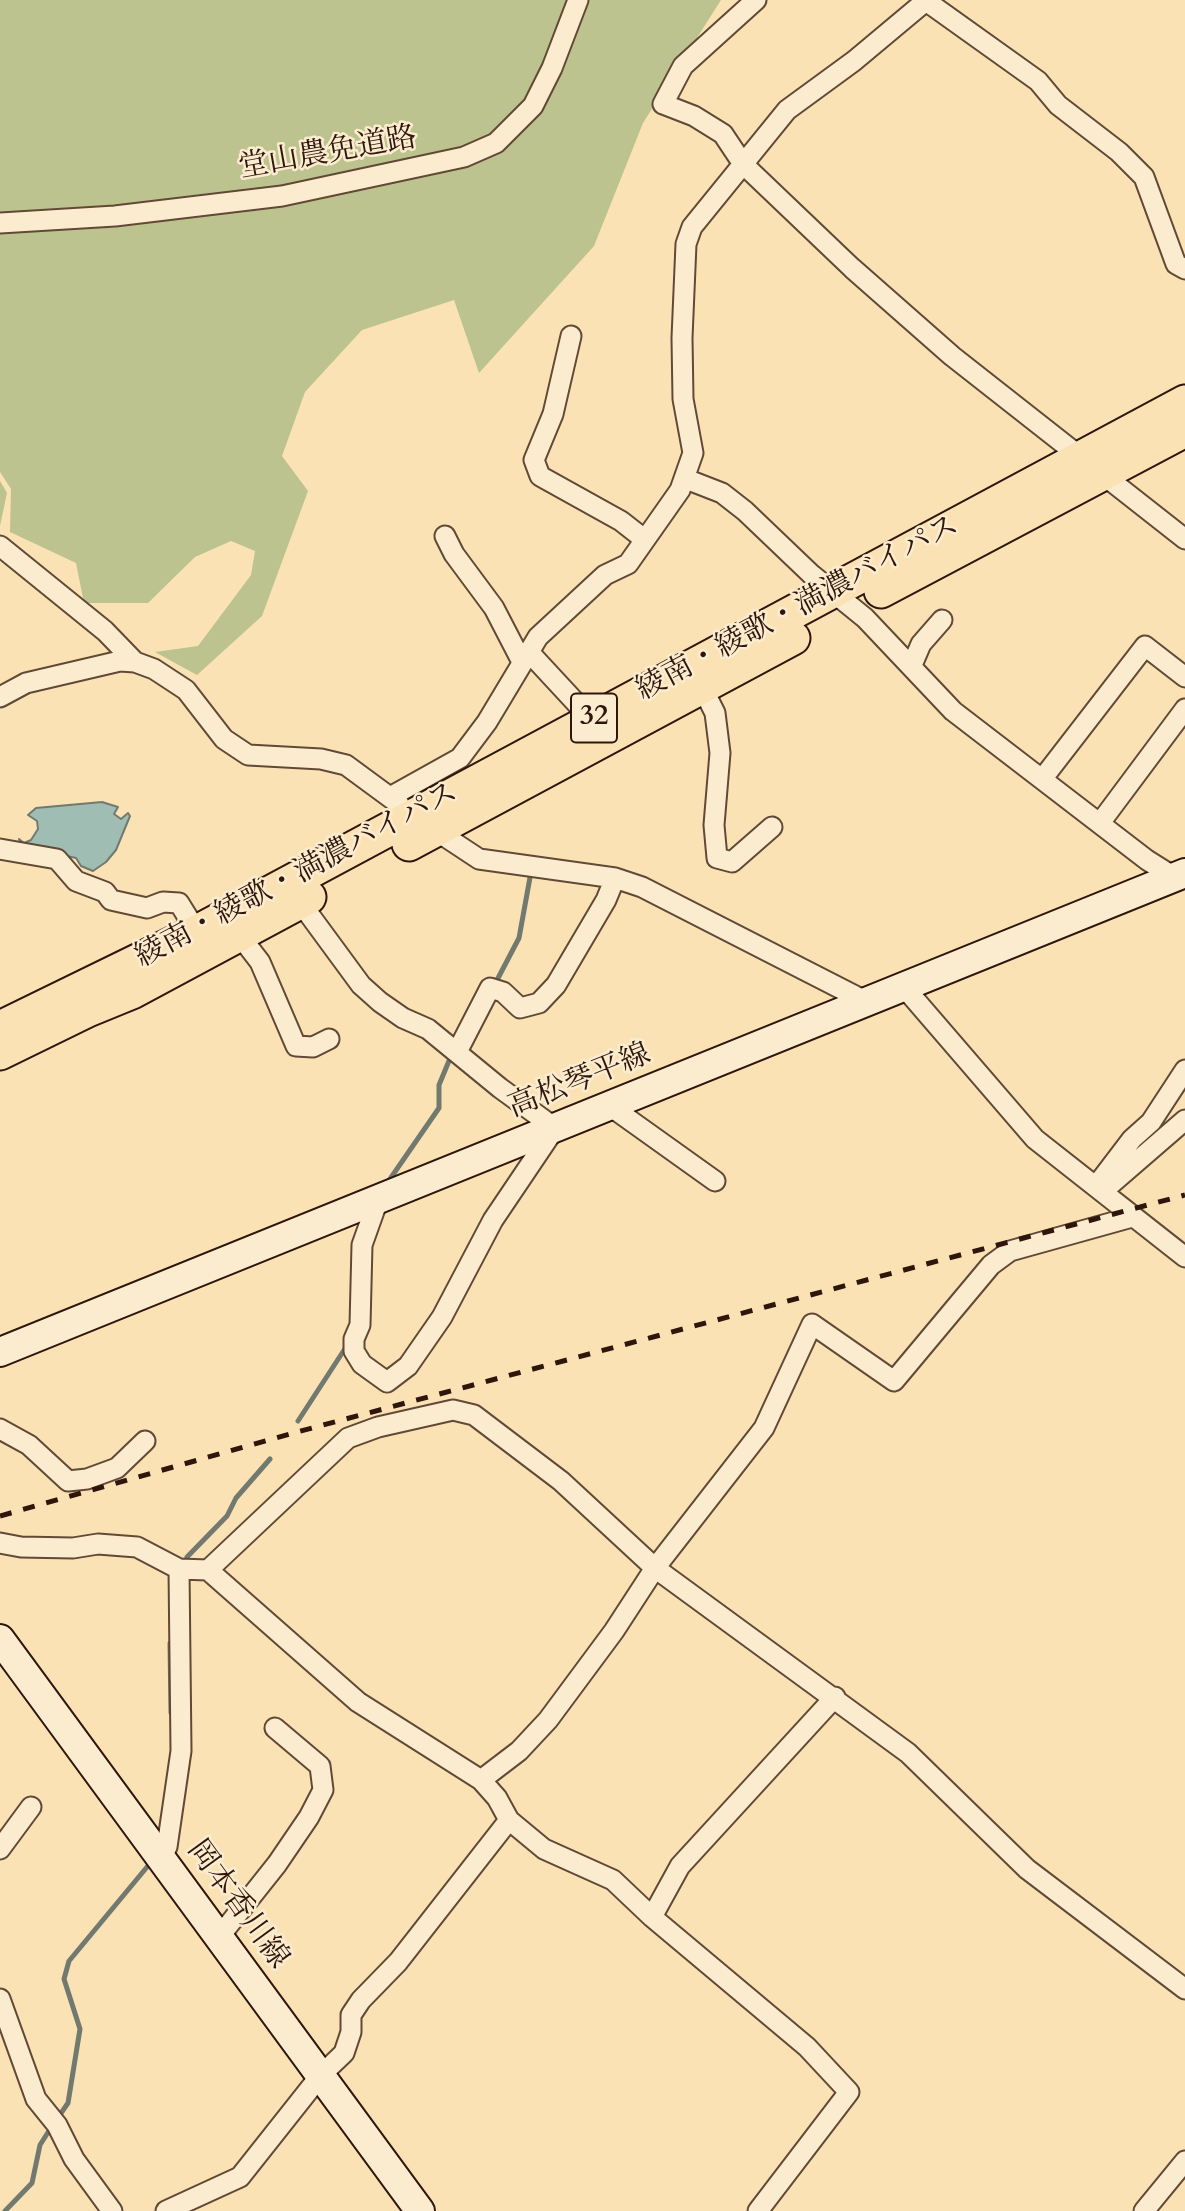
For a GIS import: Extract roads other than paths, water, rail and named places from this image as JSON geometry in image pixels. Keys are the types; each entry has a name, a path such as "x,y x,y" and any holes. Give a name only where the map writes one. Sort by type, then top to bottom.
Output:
{"highway":[{"name":"綾南・綾歌・満濃バイパス","path":"0,1028 197,932 591,719 841,599 1092,466 1185,402"},
{"name":"綾南・綾歌・満濃バイパス","path":"1092,466 1185,430"},
{"name":"綾南・綾歌・満濃バイパス","path":"0,1053 88,1010 132,992 300,902 413,814 702,687 841,599"}],"main road":[{"name":"高松琴平線","path":"0,1352 1180,875"},
{"name":"岡本香川線","path":"0,1639 420,2211"}],"street":[{"name":"堂山農免道路","path":"0,223 115,216 282,196 464,157 496,144 533,106 552,68 578,0"},
{"path":"756,0 683,66 663,104 694,116 723,134 743,164 852,268 952,356 1185,539"},
{"path":"413,814 487,722 538,637 605,575 628,564 686,479 693,453 683,400 686,244 692,227 787,110 854,61 927,0 1038,81 1058,105 1144,177 1176,264 1185,269"},
{"path":"571,336 553,414 534,460 540,476 621,521 644,539"},
{"path":"686,479 722,493 912,665 953,711 1147,860 1180,875"},
{"path":"445,536 454,554 525,656 591,719"},
{"path":"0,546 104,631 135,662"},
{"path":"912,665 920,644 942,620"},
{"path":"1043,778 1145,646 1185,677"},
{"path":"0,697 26,683 120,661 135,662 154,669 186,690 223,738 248,755 321,759 346,765 479,859 615,878 642,887 867,1002"},
{"path":"702,687 715,713 720,753 714,825 717,858 732,862 772,827"},
{"path":"1100,823 1185,709"},
{"path":"0,849 57,859 76,880 105,892 111,900 147,908 163,902 179,903 197,932 240,936 260,962 296,1046 313,1047 329,1039"},
{"path":"457,1052 491,988 503,992 520,1008 539,1003 556,985 606,900 615,878"},
{"path":"300,902 361,985 388,1008 428,1029 500,1088 555,1128 493,1220 442,1317 408,1366 387,1382 362,1364 354,1351 354,1339 360,1325 362,1245 378,1200"},
{"path":"904,987 1035,1139 1185,1257"},
{"path":"1100,1188 1132,1139 1151,1122 1185,1070"},
{"path":"610,1106 715,1181"},
{"path":"1100,1188 1185,1120"},
{"path":"481,1780 519,1751 548,1720 614,1631 654,1568 764,1427 812,1324 894,1381 991,1265 1010,1251 1132,1217"},
{"path":"208,1570 348,1438 378,1427 453,1410 474,1415 561,1481 654,1568 835,1697 908,1753 1027,1869 1185,1989"},
{"path":"0,1429 29,1445 68,1480 87,1479 117,1468 145,1441"},
{"path":"0,1543 21,1547 98,1544 137,1547 179,1569 208,1570 358,1702 481,1780 497,1798 509,1820 544,1849 613,1880 652,1917 807,2047 849,2092 758,2211"},
{"path":"160,1857 167,1847 181,1751 179,1569"},
{"path":"652,1917 680,1866 835,1697"},
{"path":"219,1937 277,1864 309,1817 323,1790 320,1766 275,1728"},
{"path":"3,1835 31,1807"},
{"path":"166,2211 240,2177 320,2076 344,2053 351,2032 351,2015 361,2000 398,1962 509,1820"},
{"path":"0,1999 15,2048 36,2099 57,2125 74,2159 112,2211"},
{"path":"1144,2211 1185,2161"}],"water":[{"path":"102,802 118,807 114,814 121,819 128,813 130,816 116,850 106,862 93,871 81,866 76,858 21,846 19,839 24,843 31,840 38,829 37,821 28,815 36,808"}],"waterway":[{"path":"496,982 519,938 531,872"},
{"path":"390,1179 439,1108 439,1085 451,1056"},
{"path":"298,1421 348,1344"},
{"path":"187,1557 227,1516 236,1498 270,1459"},
{"path":"170,1643 171,1713"},
{"path":"57,2119 68,2103 80,2029 64,1979 69,1961 147,1867"},
{"path":"5,2211 32,2183 40,2145 52,2126"}],"railway":[{"path":"0,1516 297,1432 1185,1195"}]}
